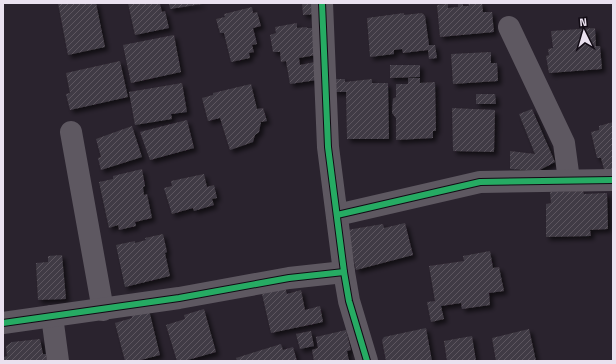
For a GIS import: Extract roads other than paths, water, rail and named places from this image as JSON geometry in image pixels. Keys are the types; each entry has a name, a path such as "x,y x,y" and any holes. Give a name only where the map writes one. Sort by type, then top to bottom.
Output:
{"street":[{"path":"322,3 328,147 349,301 367,361"},
{"path":"509,27 564,143 569,180"},
{"path":"71,132 103,310"},
{"path":"337,215 480,182 613,180"},
{"path":"3,324 103,310 289,278 344,272"},
{"path":"52,316 58,361"}]}
